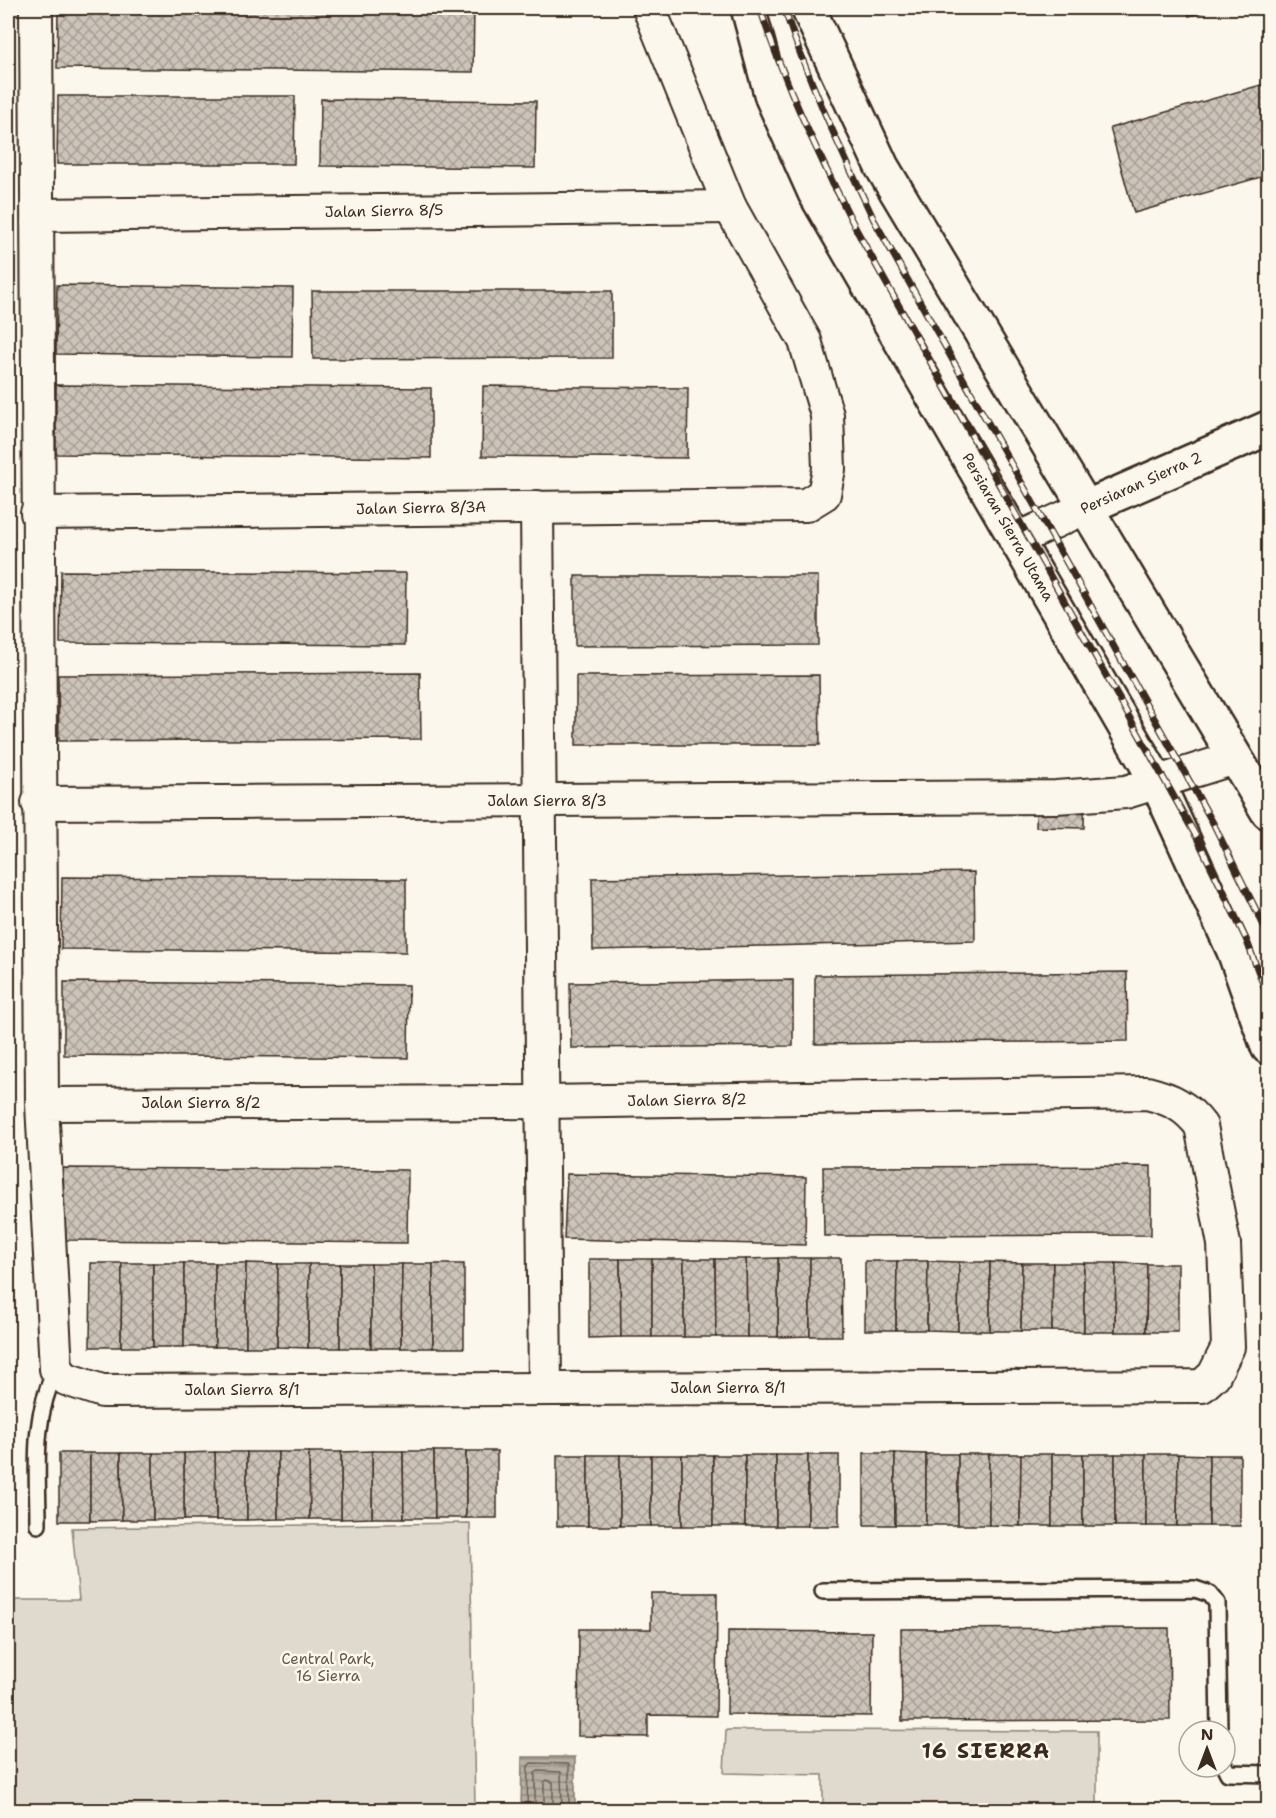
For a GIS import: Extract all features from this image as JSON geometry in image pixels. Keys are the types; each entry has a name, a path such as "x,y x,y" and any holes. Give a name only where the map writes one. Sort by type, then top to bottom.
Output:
{"main road":[{"name":"Persiaran Sierra Utama","path":"748,8 772,97 815,193 1157,782 1234,951 1269,1047"},
{"path":"808,8 882,167 1269,812"},
{"name":"Persiaran Sierra 2","path":"1085,508 1269,428"}],"street":[{"path":"36,8 38,803 42,1104 56,1369"},
{"path":"649,8 730,207"},
{"name":"Jalan Sierra 8/5","path":"38,215 730,207"},
{"name":"Jalan Sierra 8/3A","path":"37,513 806,505 824,494 829,470 827,415 805,341 730,207"},
{"path":"537,507 545,1389"},
{"name":"Persiaran Sierra 2","path":"1015,540 1085,508"},
{"name":"Jalan Sierra 8/3","path":"38,803 1056,797 1125,792 1235,758"},
{"name":"Jalan Sierra 8/2","path":"42,1104 543,1102 1147,1093 1171,1099 1191,1113 1201,1126 1224,1244"},
{"name":"Jalan Sierra 8/1","path":"56,1369 66,1380 102,1391 1202,1386 1214,1375 1228,1347 1224,1244"}],"lane":[{"path":"38,1525 37,1427 45,1394 56,1369"},
{"path":"823,1591 1195,1589 1210,1594 1217,1603 1219,1719"},
{"path":"1237,1773 1269,1774"}],"green space":[{"name":"Central Park, 16 Sierra","path":"470,1523 475,1810 8,1810 8,1600 79,1600 72,1528"},
{"path":"726,1730 1097,1731 1097,1810 823,1810 823,1775 724,1773"}],"water":[{"path":"522,1757 575,1757 575,1810 521,1810"}],"building":[{"path":"58,8 474,8 473,72 57,68"},
{"path":"1187,8 1216,8 1189,16"},
{"path":"1257,8 1268,8 1268,26 1264,27"},
{"path":"1268,83 1268,175 1134,213 1110,128"},
{"path":"58,96 295,96 294,164 57,164"},
{"path":"321,99 536,101 535,168 320,166"},
{"path":"57,285 293,288 292,357 56,354"},
{"path":"312,291 612,291 612,358 313,359"},
{"path":"56,385 431,388 431,458 56,454"},
{"path":"483,386 688,388 687,458 482,456"},
{"path":"61,571 406,573 405,645 60,643"},
{"path":"575,576 818,576 818,645 575,646"},
{"path":"420,673 421,739 59,741 58,675"},
{"path":"819,675 820,745 576,745 576,676"},
{"path":"1037,782 1085,783 1084,828 1036,827"},
{"path":"974,872 975,941 593,950 592,878"},
{"path":"62,877 406,879 406,952 61,949"},
{"path":"1127,972 1128,1041 815,1044 815,975"},
{"path":"793,980 793,1046 571,1048 570,983"},
{"path":"64,982 409,985 408,1058 64,1055"},
{"path":"1151,1166 1151,1235 824,1236 823,1167"},
{"path":"63,1168 408,1170 407,1243 63,1240"},
{"path":"567,1174 806,1177 805,1245 564,1239"},
{"path":"778,1258 810,1258 810,1336 778,1337"},
{"path":"778,1258 778,1337 747,1337 746,1259"},
{"path":"810,1258 841,1258 842,1336 810,1336"},
{"path":"589,1259 620,1259 621,1337 589,1338"},
{"path":"620,1259 652,1259 652,1337 621,1337"},
{"path":"652,1259 684,1259 684,1337 652,1337"},
{"path":"684,1259 715,1259 716,1337 684,1337"},
{"path":"715,1259 746,1259 747,1337 716,1337"},
{"path":"865,1261 897,1261 896,1330 865,1330"},
{"path":"897,1261 928,1261 927,1330 896,1330"},
{"path":"928,1261 959,1262 958,1331 927,1330"},
{"path":"959,1262 990,1262 990,1331 958,1331"},
{"path":"990,1262 1022,1263 1021,1331 990,1331"},
{"path":"91,1263 122,1263 121,1347 90,1347"},
{"path":"122,1263 153,1263 153,1347 121,1347"},
{"path":"153,1263 184,1263 184,1347 153,1347"},
{"path":"184,1263 215,1263 215,1347 184,1347"},
{"path":"215,1263 246,1263 246,1347 215,1347"},
{"path":"246,1263 278,1264 277,1347 246,1347"},
{"path":"1022,1263 1053,1263 1052,1331 1021,1331"},
{"path":"1053,1263 1084,1263 1084,1332 1052,1331"},
{"path":"1084,1263 1116,1263 1115,1332 1084,1332"},
{"path":"1116,1263 1147,1264 1146,1332 1115,1332"},
{"path":"278,1264 309,1264 308,1348 277,1347"},
{"path":"309,1264 340,1264 340,1348 308,1348"},
{"path":"340,1264 371,1264 371,1348 340,1348"},
{"path":"371,1264 402,1264 401,1348 371,1348"},
{"path":"402,1264 433,1264 433,1348 401,1348"},
{"path":"433,1264 464,1264 464,1348 433,1348"},
{"path":"1147,1264 1178,1264 1178,1332 1146,1332"},
{"path":"372,1451 403,1451 404,1518 372,1518"},
{"path":"372,1451 372,1518 341,1519 341,1452"},
{"path":"403,1451 434,1451 435,1518 404,1518"},
{"path":"434,1451 466,1451 466,1518 435,1518"},
{"path":"466,1451 497,1451 497,1518 466,1518"},
{"path":"215,1452 247,1452 247,1520 216,1520"},
{"path":"215,1452 216,1520 184,1520 184,1453"},
{"path":"247,1452 278,1452 278,1519 247,1520"},
{"path":"278,1452 309,1452 310,1519 278,1519"},
{"path":"309,1452 341,1452 341,1519 310,1519"},
{"path":"59,1453 90,1453 90,1521 59,1521"},
{"path":"90,1453 121,1453 122,1520 90,1521"},
{"path":"121,1453 153,1453 153,1520 122,1520"},
{"path":"153,1453 184,1453 184,1520 153,1520"},
{"path":"864,1453 895,1453 895,1525 864,1525"},
{"path":"895,1453 926,1454 926,1525 895,1525"},
{"path":"926,1454 958,1454 958,1525 926,1525"},
{"path":"958,1454 989,1454 989,1525 958,1525"},
{"path":"989,1454 1021,1454 1020,1526 989,1525"},
{"path":"1021,1454 1052,1454 1052,1526 1020,1526"},
{"path":"1052,1454 1083,1454 1083,1526 1052,1526"},
{"path":"1083,1454 1115,1454 1115,1526 1083,1526"},
{"path":"1115,1454 1146,1454 1146,1526 1115,1526"},
{"path":"1146,1454 1178,1454 1177,1526 1146,1526"},
{"path":"1178,1454 1209,1455 1209,1526 1177,1526"},
{"path":"557,1455 588,1455 588,1526 557,1526"},
{"path":"588,1455 620,1455 620,1526 588,1526"},
{"path":"620,1455 651,1455 651,1526 620,1526"},
{"path":"651,1455 682,1455 682,1526 651,1526"},
{"path":"682,1455 713,1455 713,1526 682,1526"},
{"path":"713,1455 745,1455 745,1526 713,1526"},
{"path":"745,1455 776,1455 776,1526 745,1526"},
{"path":"776,1455 808,1455 808,1526 776,1526"},
{"path":"808,1455 839,1455 839,1526 808,1526"},
{"path":"1209,1455 1240,1455 1240,1526 1209,1526"},
{"path":"651,1593 717,1593 716,1716 648,1715 648,1737 578,1736 579,1629 651,1629"},
{"path":"1169,1628 1170,1720 902,1721 901,1629"},
{"path":"728,1631 872,1632 871,1716 727,1714"}],"railway":[{"path":"760,8 780,65 804,121 857,231 1197,838 1246,939 1268,997"},
{"path":"784,8 814,89 874,220 1213,823 1268,934"}],"district":[{"name":"16 SIERRA","path":"986,1751"}]}
